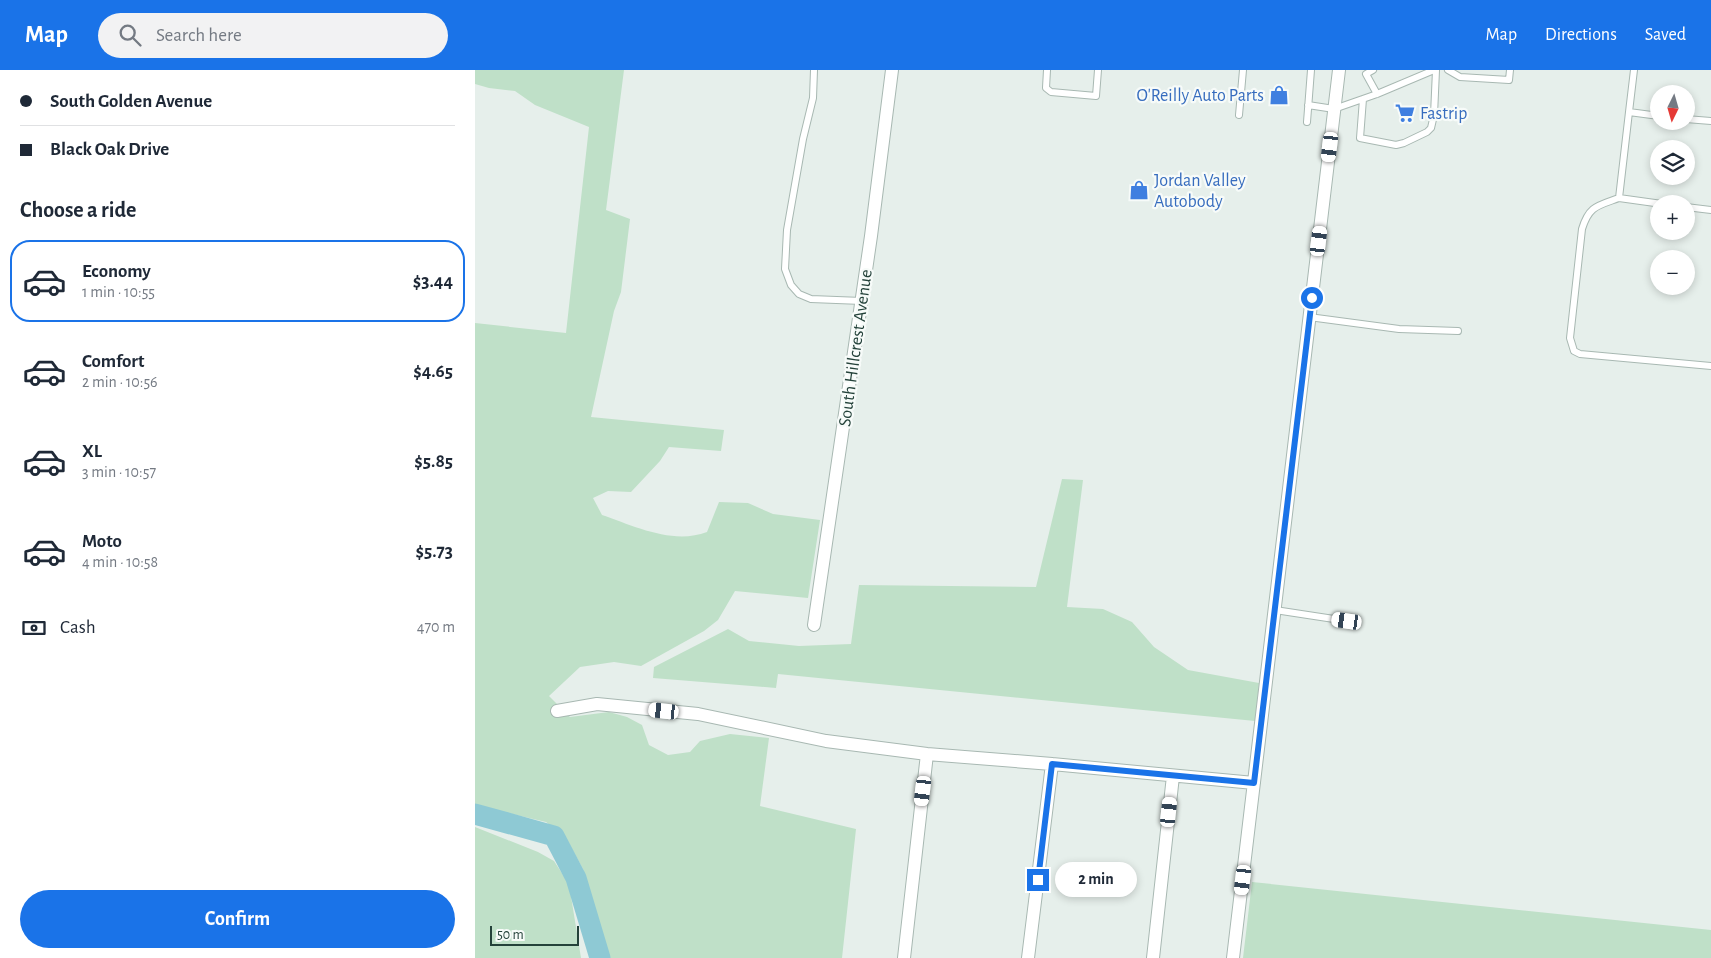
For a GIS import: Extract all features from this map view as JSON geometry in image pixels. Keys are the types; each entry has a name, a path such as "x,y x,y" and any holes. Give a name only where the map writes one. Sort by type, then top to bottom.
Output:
{"street":[{"name":"South Hillcrest Avenue","path":"814,625 862,301 892,70"},
{"path":"1233,958 1339,70"},
{"path":"557,711 597,704 698,714 826,741 927,754 1254,783"},
{"path":"904,958 927,754"},
{"path":"1028,958 1052,764"},
{"path":"1153,958 1173,776"}],"lane":[{"path":"815,70 813,98 803,139 787,230 785,269 791,285 799,294 811,299 862,301"},
{"path":"1047,70 1046,88 1051,92 1096,96 1098,70"},
{"path":"1239,115 1243,70"},
{"path":"1307,122 1311,70"},
{"path":"1373,70 1366,74 1377,94"},
{"path":"1308,105 1334,109 1377,94 1422,72 1435,70 1436,100 1431,128 1427,132 1404,143 1396,145 1360,138 1363,99"},
{"path":"1448,70 1460,77 1509,80 1510,70"},
{"path":"1619,198 1634,70"},
{"path":"1629,112 1650,115"},
{"path":"1695,119 1711,121"},
{"path":"1650,202 1619,198 1594,207 1586,217 1582,229 1570,338 1574,351 1580,354 1711,366"},
{"path":"1695,208 1711,210"},
{"path":"1309,317 1399,329 1458,331"},
{"path":"1275,610 1347,621"}],"green space":[{"path":"475,70 624,70 606,210 630,219 621,292 614,311 591,417 724,430 721,451 669,447 660,461 631,492 608,491 593,498 602,515 640,529 681,536 707,532 719,502 748,503 773,514 820,520 808,598 735,591 718,620 704,631 641,666 614,662 580,667 549,696 570,717 609,712 627,717 642,725 649,745 668,755 690,752 700,741 730,734 769,738 760,806 856,829 842,958 608,958 601,939 583,869 566,838 546,822 475,805 475,323 566,333 589,127 535,105 515,91 489,88 475,84"},
{"path":"1062,479 1083,480 1067,607 1103,609 1132,622 1154,647 1188,670 1259,683 1255,721 778,674 776,688 653,678 654,667 728,629 749,641 799,646 851,644 859,585 1036,587"},
{"path":"475,827 538,852 554,861 569,884 581,958 475,958"},
{"path":"1252,882 1711,930 1711,958 1243,958"}],"waterway":[{"path":"475,814 554,836 576,878 600,958"}],"place":[{"name":"O'Reilly Auto Parts","path":"1279,95"},
{"name":"Fastrip","path":"1405,113"},
{"name":"Jordan Valley Autobody","path":"1139,190"}],"route":[{"path":"1038,880 1052,764 1254,783 1312,298"}]}
